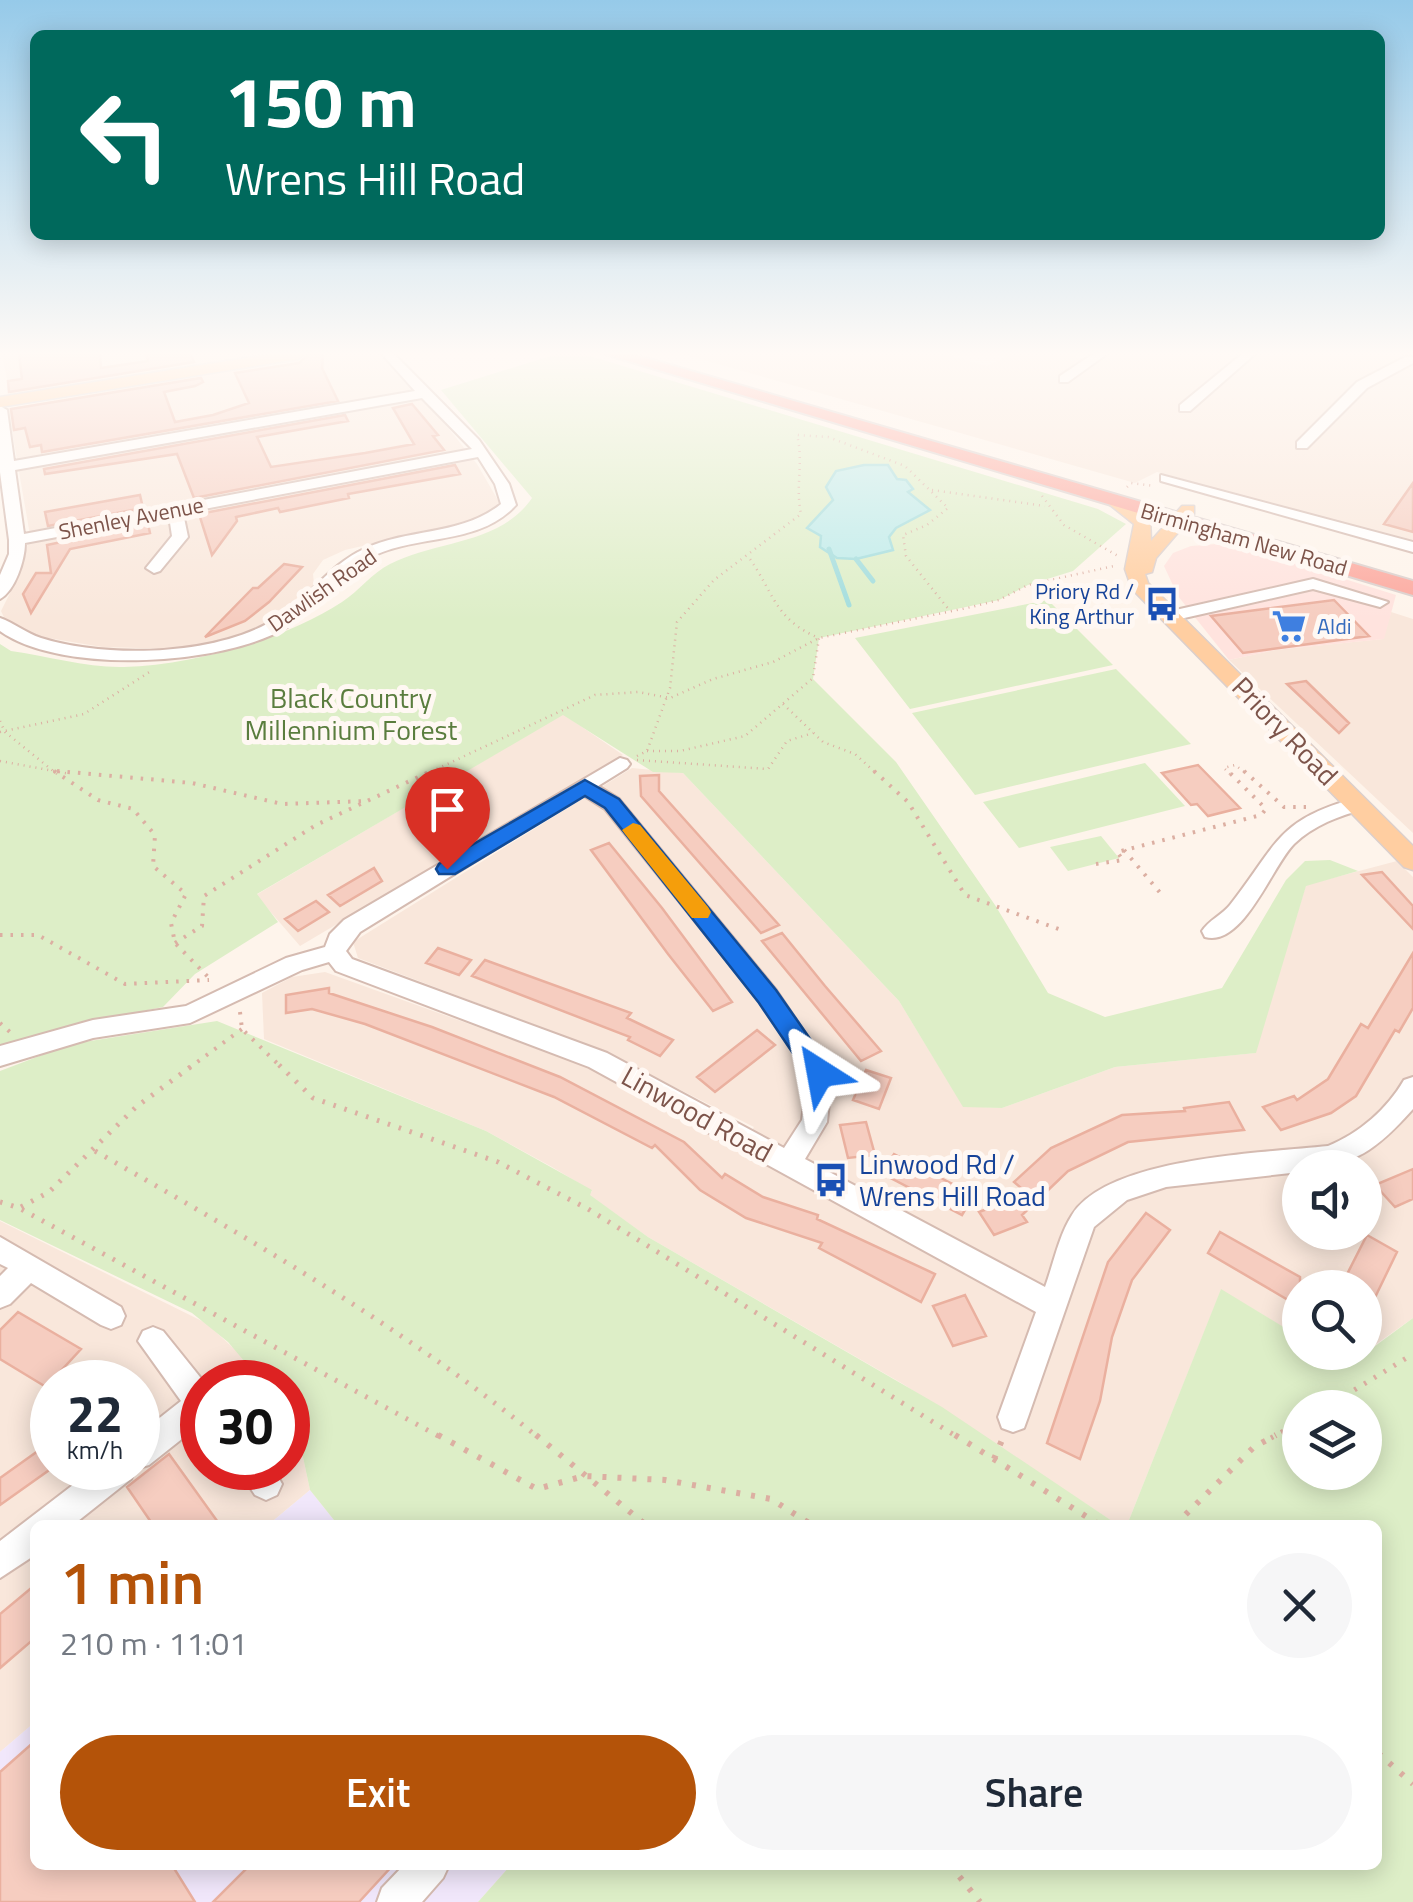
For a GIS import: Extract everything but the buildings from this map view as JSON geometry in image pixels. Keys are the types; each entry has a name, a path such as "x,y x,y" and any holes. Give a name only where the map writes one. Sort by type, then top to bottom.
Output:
{"highway":[{"name":"Birmingham New Road","path":"916,443 1114,501 1184,515 1413,577"},
{"name":"Birmingham New Road","path":"940,443 1413,588"}],"main road":[{"name":"Priory Road","path":"1114,501 1143,522 1145,534 1133,568 1139,585 1413,860"},
{"path":"1164,609 1144,573 1147,558 1184,515"}],"street":[{"path":"0,594 3,574 17,554 18,540 6,504 4,467 143,443"},
{"name":"Dawlish Road","path":"0,622 14,636 62,648 174,653 216,649 284,622 327,581 364,554 479,526 509,505 507,494 472,443"},
{"path":"1301,447 1305,443"},
{"name":"Shenley Avenue","path":"18,540 480,452"},
{"path":"1166,478 1413,547"},
{"path":"154,568 180,537 175,509"},
{"path":"1164,609 1205,608 1313,584 1380,602"},
{"path":"0,1056 93,1029 190,1014 294,964 334,952 338,940 352,926 620,764"},
{"path":"585,787 612,804 768,996 820,1073 814,1122 788,1164"},
{"path":"1214,931 1235,915 1286,840 1325,814 1357,804"},
{"name":"Linwood Road","path":"334,952 344,965 598,1060 1050,1304"},
{"path":"1013,1417 1083,1220 1118,1192 1166,1176 1330,1157 1361,1144 1404,1104 1413,1087"},
{"path":"0,1248 111,1316"},
{"path":"0,1295 29,1266"},
{"path":"152,1341 180,1376"},
{"path":"160,1437 180,1421"},
{"path":"53,1520 92,1490"},
{"path":"0,1562 30,1538"},
{"path":"396,1902 425,1870"}],"path":[{"path":"647,751 670,698 678,622 714,580 801,514 796,488 803,458 800,443"},
{"path":"843,443 905,466 948,508 927,525 904,535 906,556 950,612"},
{"path":"174,943 202,926 204,896 316,825 595,695 638,692 670,698 772,662 819,638 950,612 999,600 1028,585 1121,565 1118,556 1073,534 1045,506 1039,488"},
{"path":"932,490 1045,506"},
{"path":"747,555 756,564 778,613 789,624 819,638"},
{"path":"813,733 787,741 768,769 654,764 632,758 647,751 680,751 744,736 813,678 819,638"},
{"path":"2,732 84,714 115,697 174,653"},
{"path":"783,704 823,742 855,754 908,802 965,895 1064,931"},
{"path":"0,720 2,732 98,800 134,809 156,836 153,866 186,894 171,923 174,943 209,980 125,984 38,935 0,935"},
{"path":"0,761 81,776 192,783 282,804 323,806 369,801"},
{"path":"1096,864 1123,860 1117,852 1261,814 1266,808 1224,768 1235,765 1284,807 1303,806 1325,814"},
{"path":"1124,850 1162,894"},
{"path":"242,1004 242,1029 313,1098 498,1162 588,1209 1092,1520"},
{"path":"18,1208 49,1192 136,1107 242,1029"},
{"path":"95,1151 251,1240 469,1381 640,1520"},
{"path":"0,1202 18,1208 537,1490 584,1476 664,1480 771,1499 804,1520"},
{"path":"1355,1390 1413,1354"},
{"path":"1179,1520 1254,1447 1282,1432"},
{"path":"1382,1757 1413,1784"},
{"path":"954,1870 980,1902"}],"shaded area":[{"path":"14,443 460,443 499,502 493,511 476,520 345,550 323,560 313,574 314,584 295,607 237,637 178,649 102,647 24,634 7,624 1,611 20,573 30,535"},
{"path":"994,443 1413,443 1413,543 1157,472 1135,483"},
{"path":"1229,543 1396,595 1384,639 1275,650 1229,660 1178,596 1164,566 1173,553 1191,546"},
{"path":"1391,612 1413,619 1413,833 1229,660 1275,650 1383,639"},
{"path":"563,714 623,755 300,946 256,895"},
{"path":"632,768 683,773 899,1001 963,1106 1002,1108 1115,1067 1255,1053 1306,885 1397,861 1413,877 1413,1318 1382,1340 1382,1270 1282,1270 1282,1326 1221,1290 1129,1520 1110,1520 903,1384 648,1237 589,1195 592,1191 552,1167 486,1131 264,1039 262,993 292,977 325,972 594,1069 740,1148 754,1127 599,1049 358,958 353,942"},
{"path":"0,1221 206,1323 245,1360 180,1360 180,1490 310,1490 274,1520 30,1520 30,1726 0,1752"},
{"path":"310,1490 334,1520 274,1520"},
{"path":"30,1726 30,1870 507,1870 478,1902 0,1902 0,1752"}],"green space":[{"name":"Black Country Millennium Forest","path":"485,443 878,443 1098,509 1126,524 1073,571 1028,585 999,600 819,638 813,679 896,762 995,905 1048,993 1105,1017 1222,988 1286,880 1305,861 1330,860 1358,871 1306,886 1256,1053 1115,1067 1002,1108 963,1107 899,1001 683,773 653,772 563,715 257,894 278,922 195,974 163,1007 63,1027 0,1047 0,644 11,651 110,667 208,656 266,639 319,616 390,564 503,525 532,498"},
{"path":"1048,600 1113,665 910,709 855,638"},
{"path":"1116,669 1191,744 975,795 912,713"},
{"path":"1145,763 1185,806 1019,848 983,802"},
{"path":"1101,836 1119,858 1068,871 1050,847"},
{"path":"217,1021 486,1131 592,1190 590,1195 648,1237 942,1407 1111,1520 334,1520 310,1490 310,1360 243,1360 192,1313 0,1220 0,1071 71,1044"},
{"path":"1221,1289 1282,1326 1282,1370 1382,1370 1382,1341 1413,1318 1413,1902 478,1902 507,1870 1382,1870 1382,1520 1129,1520"}],"water":[{"path":"888,465 897,479 906,480 913,489 908,492 930,510 896,528 889,537 893,550 856,559 837,558 820,547 821,536 807,528 833,500 826,487 836,471"}],"waterway":[{"path":"829,549 849,605"},
{"path":"856,559 873,581"}],"slow traffic":[{"path":"633,830 700,912"}],"place":[{"name":"Priory Rd / King Arthur","path":"1162,604"},
{"name":"Aldi","path":"1289,626"},
{"name":"Linwood Rd / Wrens Hill Road","path":"831,1180"}],"route":[{"path":"447,869 585,787 612,804 768,996 820,1073"}]}
